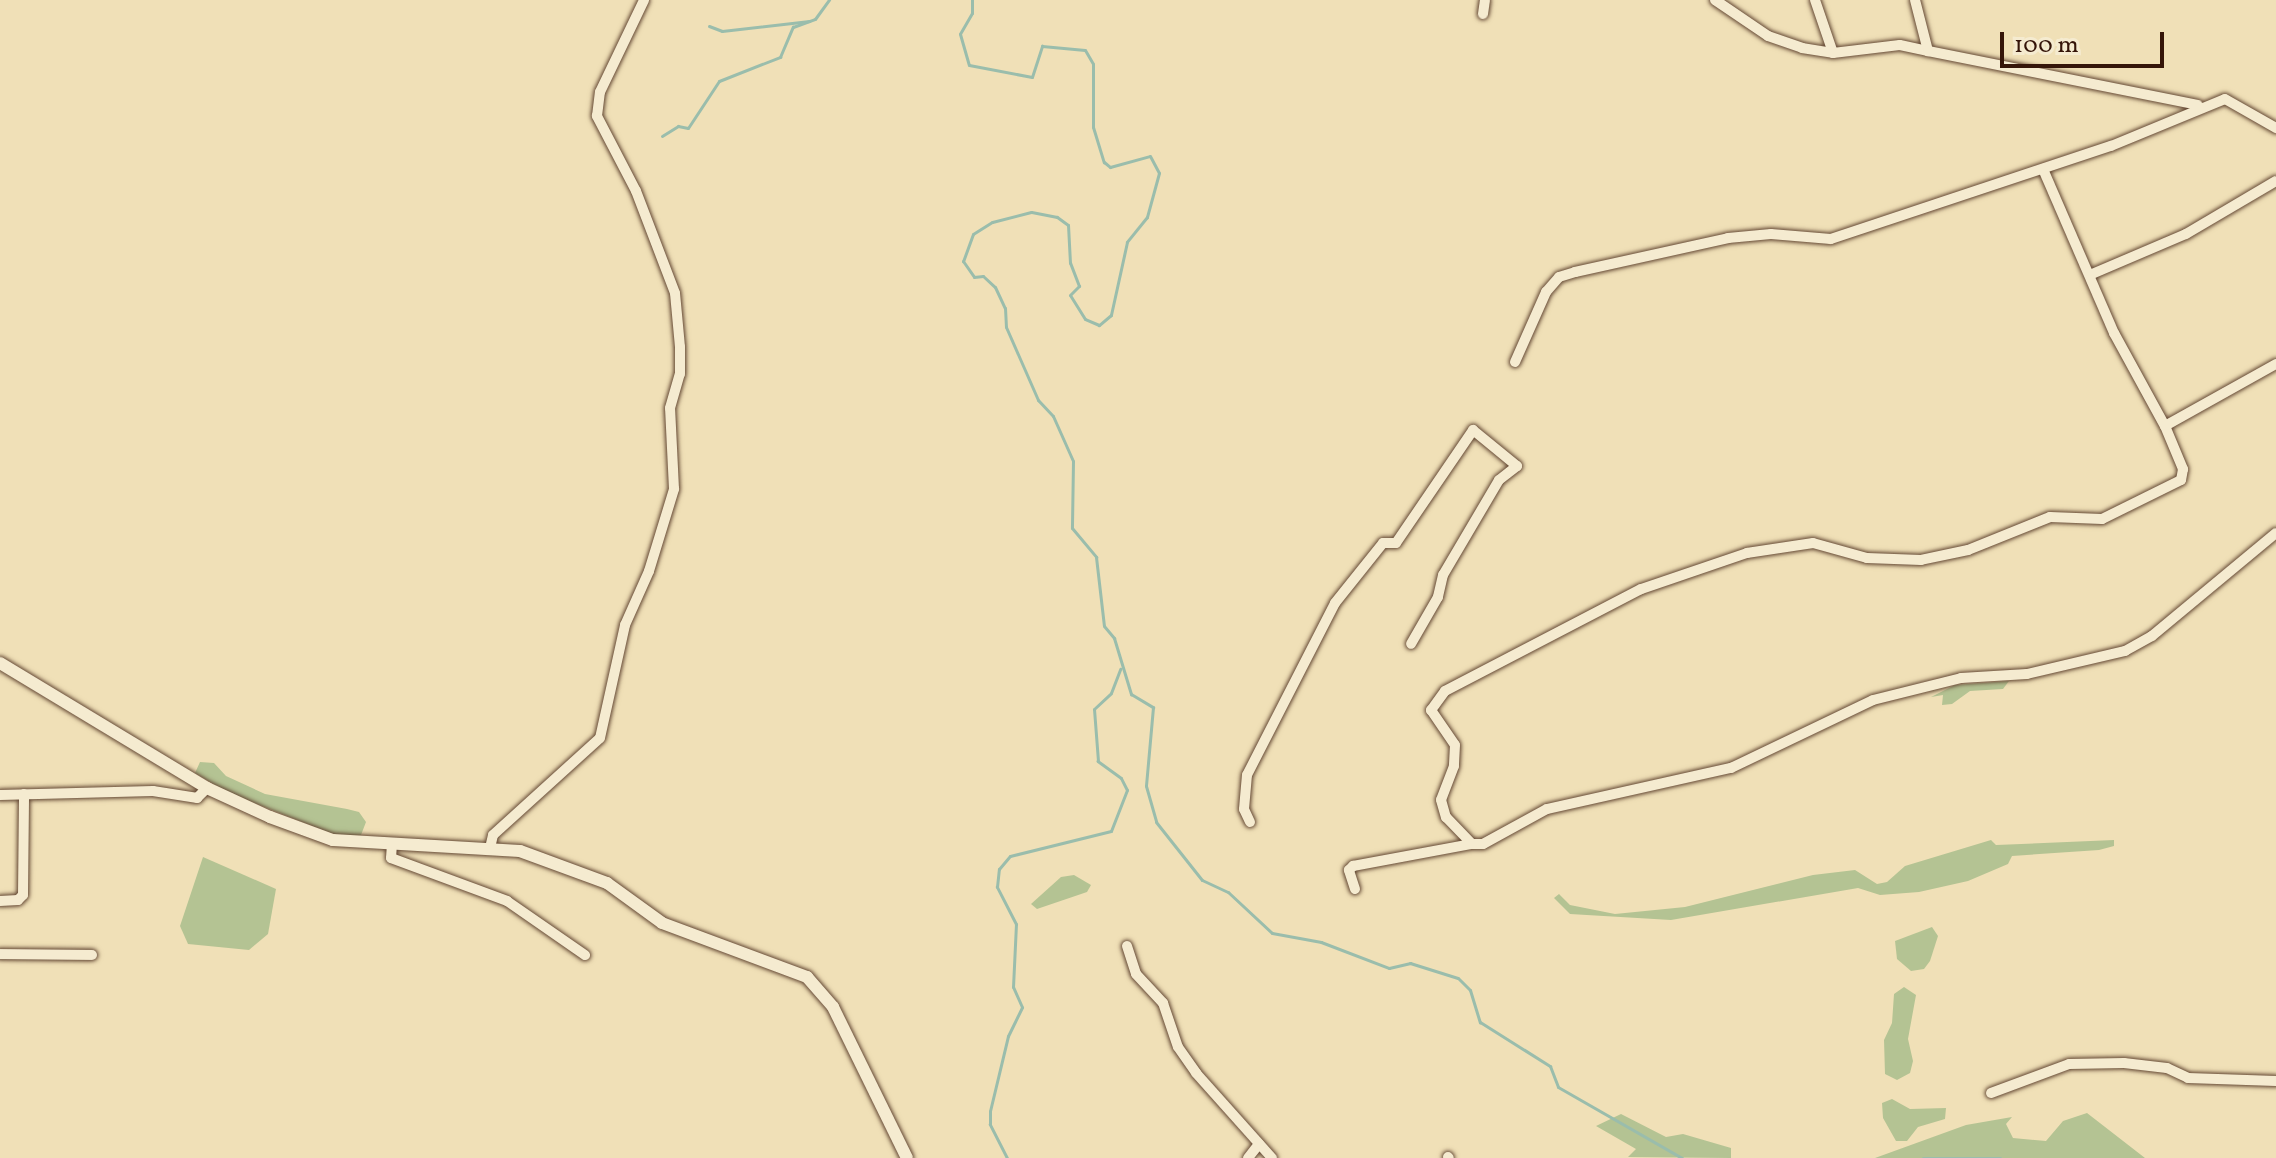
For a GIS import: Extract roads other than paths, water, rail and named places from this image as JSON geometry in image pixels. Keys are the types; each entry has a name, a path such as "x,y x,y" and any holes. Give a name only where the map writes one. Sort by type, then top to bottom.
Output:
{"street":[{"path":"490,848 493,835 600,738 621,638 674,489 670,408 680,374 675,293 636,191 597,116 600,92 644,0"},
{"path":"1483,14 1485,0"},
{"path":"1715,0 1768,36 1833,53 1900,45 2200,105"},
{"path":"1815,0 1833,53"},
{"path":"1915,0 1928,51"},
{"path":"1515,362 1546,292 1559,277 1728,238 1771,234 1831,239 2043,169 2200,105 2225,99 2276,128"},
{"path":"1472,844 1456,831 1441,800 1456,757 1455,745 1431,710 1445,691 1641,589 1747,553 1813,543 1867,558 1921,560 1968,550 2050,517 2102,519 2181,480 2183,469 2165,426 2114,333 2092,274 2043,169"},
{"path":"2092,274 2186,234 2276,181"},
{"path":"2165,426 2276,364"},
{"path":"1250,822 1244,809 1247,775 1328,616 1383,543 1396,543 1473,430 1517,466 1499,480 1443,575 1438,597 1411,644"},
{"path":"1355,889 1349,870 1353,866 1483,844 1547,809 1731,768 1873,700 1961,678 2027,674 2125,651 2152,636 2276,533"},
{"path":"0,663 207,788 333,840 520,851 607,883 662,923 807,977 833,1007 907,1158"},
{"path":"0,795 153,791 197,798 207,788"},
{"path":"0,901 18,900 23,895 24,794"},
{"path":"392,844 391,858 507,901 585,955"},
{"path":"1127,946 1136,974 1163,1003 1184,1056 1272,1158"},
{"path":"0,954 92,955"},
{"path":"1991,1093 2069,1064 2124,1063 2167,1068 2188,1078 2276,1081"},
{"path":"1248,1158 1259,1144"}],"waterway":[{"path":"662,136 678,126 688,128 719,81 780,57 793,27 815,19 829,0"},
{"path":"972,0 972,13 960,34 969,65 1032,77 1042,46 1085,50 1093,64 1093,127 1104,162 1110,167 1150,156 1159,173 1147,217 1127,242 1111,315 1099,325 1085,319 1070,295 1079,286 1070,263 1068,225 1057,217 1031,212 992,222 973,234 963,261 974,277 983,276 995,287 1005,308 1006,327 1038,400 1053,416 1073,461 1072,528 1096,557 1104,626 1114,638 1131,694 1153,707 1146,786 1156,822 1202,880 1228,892 1272,933 1321,942 1389,968 1410,963 1458,978 1470,990 1480,1022 1550,1066 1558,1087 1682,1158"},
{"path":"709,26 722,31 809,21"},
{"path":"1007,1158 990,1124 990,1111 1008,1036 1022,1007 1013,987 1016,924 997,887 999,869 1010,856 1111,831 1127,790 1121,778 1098,761 1094,709 1111,693 1120,669"},
{"path":"1923,1158 2000,1158"}]}
